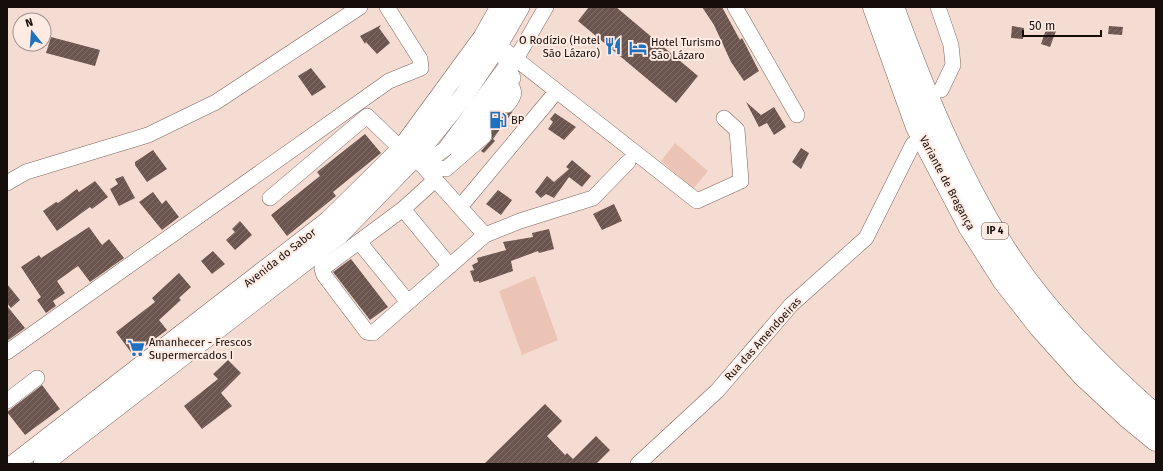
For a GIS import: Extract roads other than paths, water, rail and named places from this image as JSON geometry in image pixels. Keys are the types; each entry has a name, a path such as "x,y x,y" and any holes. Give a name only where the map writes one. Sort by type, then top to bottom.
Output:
{"highway":[{"path":"862,7 915,135"},
{"name":"Variante de Bragança","path":"874,7 915,135 969,226 1004,281 1040,327 1083,375 1128,417 1156,440"},
{"name":"Variante de Bragança","path":"892,7 933,92 963,174 1002,245 1028,282 1070,333 1112,377 1156,416"},
{"path":"903,7 933,92"}],"main road":[{"name":"Avenida do Sabor","path":"14,464 328,221 412,158 500,7"},
{"name":"Avenida do Sabor","path":"43,464 338,236 412,158 463,97 498,44 520,7"}],"street":[{"path":"7,183 26,172 148,135 216,102 360,7"},
{"path":"7,352 389,81 421,68 420,59 387,7"},
{"path":"412,158 445,149 511,62 546,7"},
{"path":"735,7 797,115"},
{"path":"933,92 954,65 951,45 938,7"},
{"path":"498,44 511,62 697,200 741,181 737,130 724,118"},
{"path":"412,158 446,169 484,136 482,115 513,78 511,62"},
{"path":"460,208 551,98"},
{"path":"270,198 367,116 436,180 485,235"},
{"name":"Rua das Amendoeiras","path":"638,464 717,391 791,305 866,238 915,135"},
{"path":"436,180 403,209 360,243 322,269 324,275 367,332 373,333 485,235 520,221 593,198 628,162"},
{"path":"403,209 450,266"},
{"path":"360,243 408,302"},
{"path":"7,401 38,378"}],"place":[{"name":"O Rodízio (Hotel São Lázaro)","path":"613,46"},
{"name":"Hotel Turismo São Lázaro","path":"638,48"},
{"name":"BP","path":"498,120"},
{"name":"Amanhecer - Frescos Supermercados I","path":"136,348"}]}
